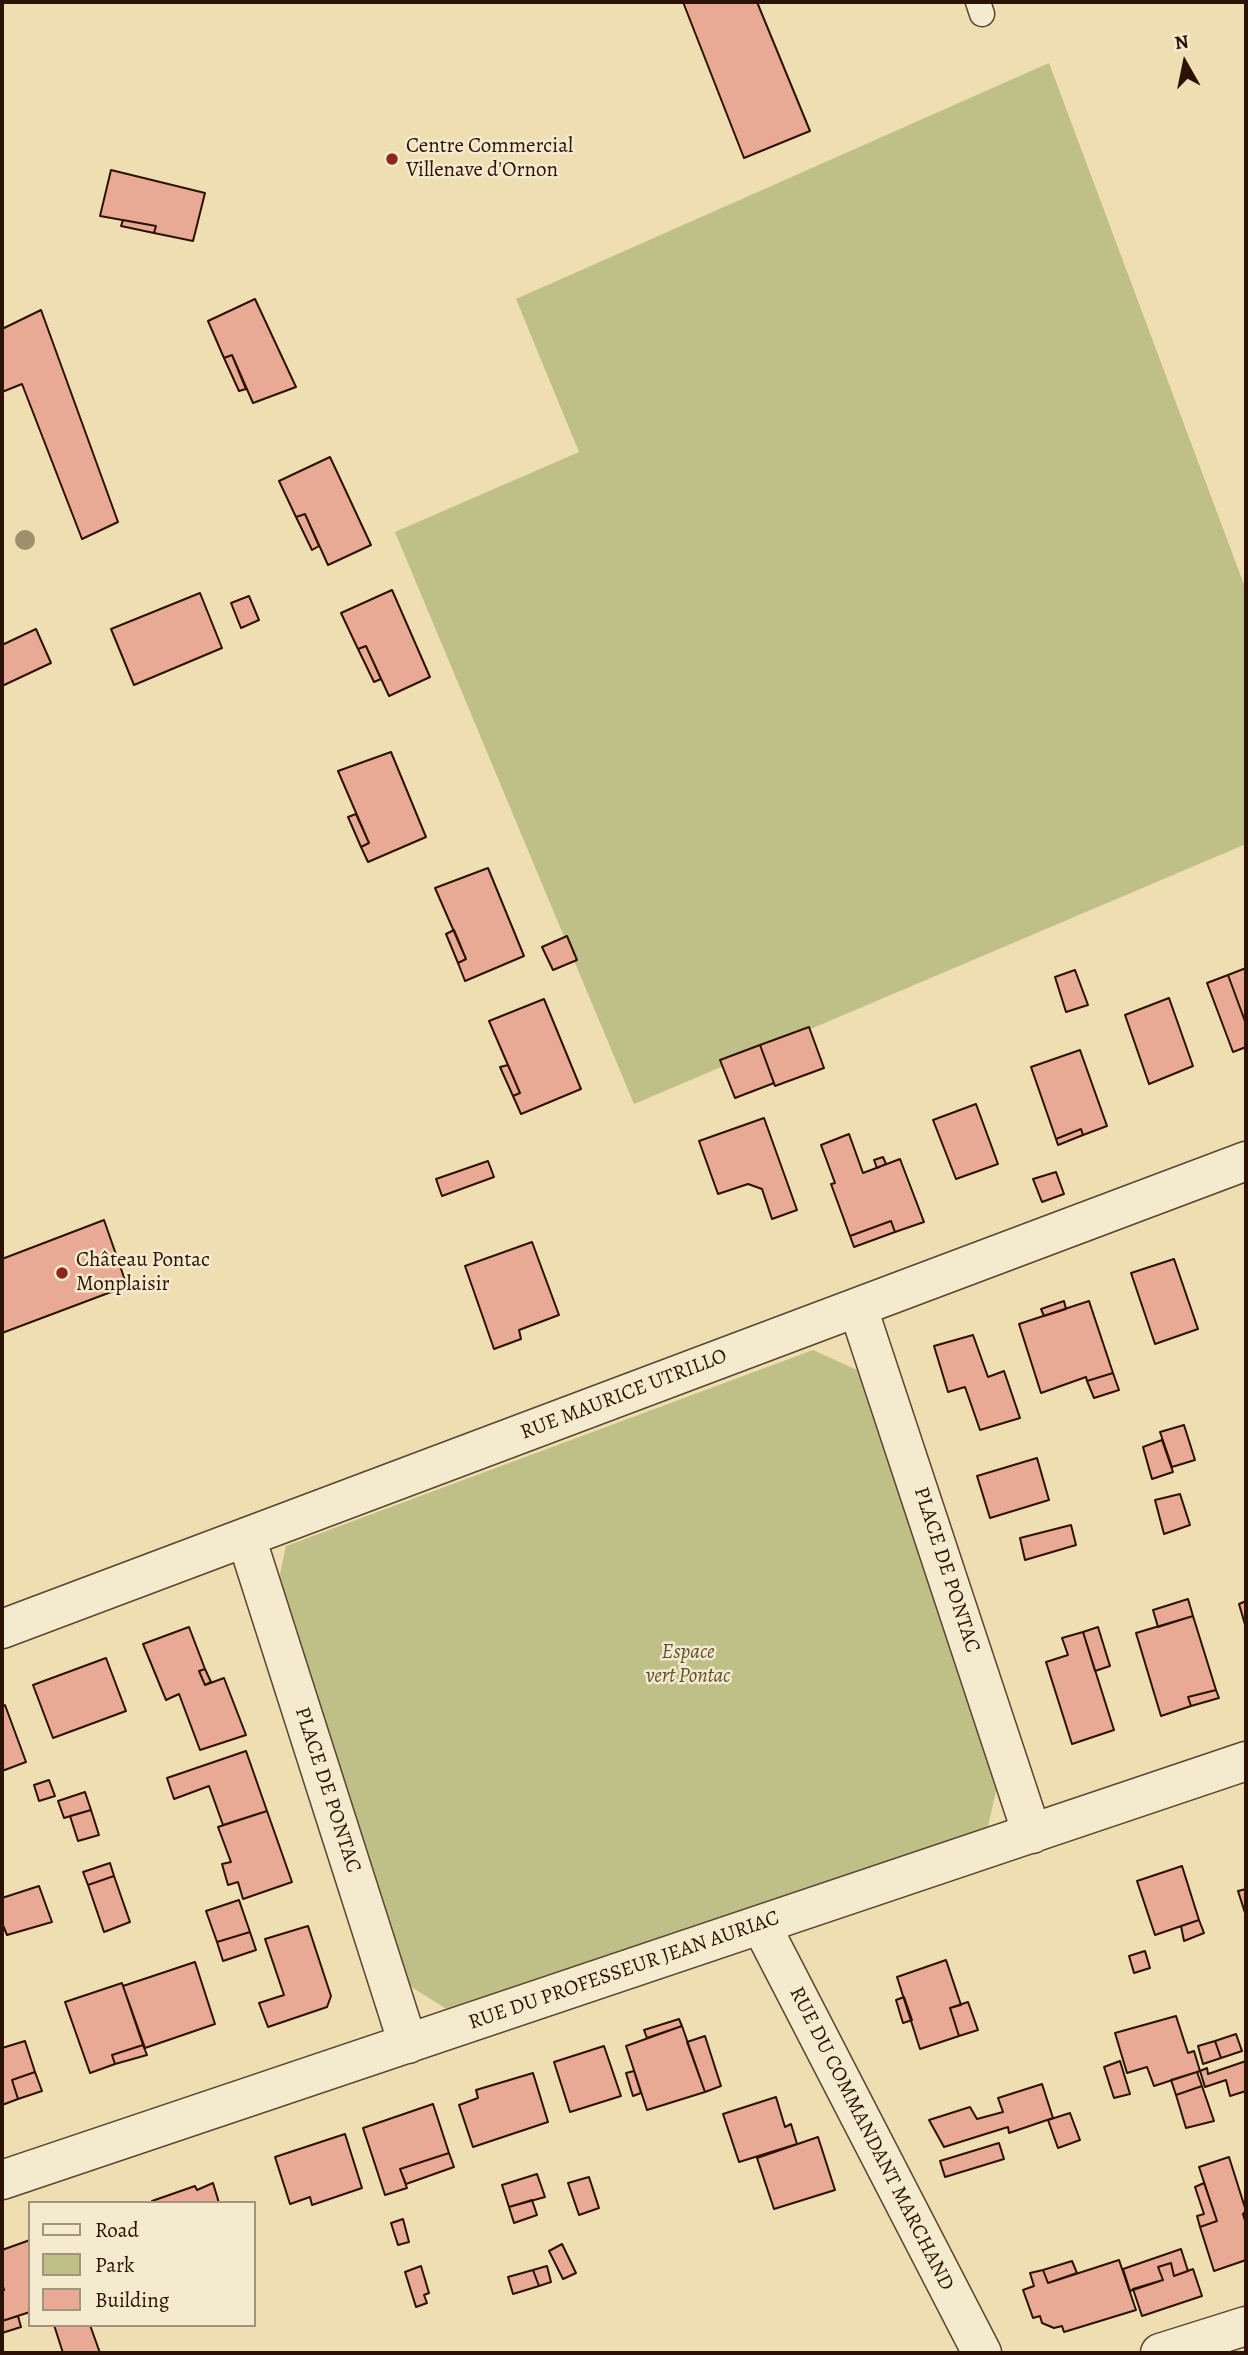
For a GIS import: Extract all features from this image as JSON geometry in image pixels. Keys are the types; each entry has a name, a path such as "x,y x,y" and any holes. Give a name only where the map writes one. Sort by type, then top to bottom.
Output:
{"street":[{"name":"RUE MAURICE UTRILLO","path":"2,1629 1246,1161"},
{"name":"PLACE DE PONTAC","path":"858,1308 1032,1834"},
{"name":"PLACE DE PONTAC","path":"246,1537 408,2044"},
{"name":"RUE DU PROFESSEUR JEAN AURIAC","path":"2,2180 1246,1761"},
{"name":"RUE DU COMMANDANT MARCHAND","path":"761,1925 982,2353"},
{"path":"1160,2353 1246,2326"}],"green space":[{"path":"1049,63 1246,590 1246,844 634,1104 395,532 579,452 516,299"},
{"name":"Espace vert Pontac","path":"813,1350 857,1370 997,1786 987,1831 448,2010 402,1981 275,1597 286,1546"}],"building":[{"path":"683,2 757,2 810,131 744,158"},
{"path":"111,170 205,193 193,241 154,233 156,226 100,216"},
{"path":"123,220 156,226 154,233 121,226"},
{"path":"255,299 296,387 253,403 232,355 224,358 208,321"},
{"path":"41,310 118,522 82,539 22,384 2,392 2,329"},
{"path":"232,355 246,389 239,391 224,358"},
{"path":"330,457 371,545 328,565 305,514 296,517 279,481"},
{"path":"305,514 319,546 312,550 296,517"},
{"path":"392,590 430,677 389,696 366,646 358,649 341,613"},
{"path":"200,593 222,648 134,685 111,629"},
{"path":"249,596 259,620 241,628 231,603"},
{"path":"36,629 51,663 2,686 2,645"},
{"path":"366,646 381,679 374,682 358,649"},
{"path":"391,752 426,837 368,862 361,847 369,843 338,771"},
{"path":"356,814 369,843 361,847 348,817"},
{"path":"488,868 524,956 465,981 458,963 466,959 435,888"},
{"path":"454,930 466,959 458,963 446,934"},
{"path":"567,936 577,960 553,970 542,947"},
{"path":"1246,968 1246,1024 1228,975"},
{"path":"1075,970 1088,1005 1066,1012 1055,977"},
{"path":"1228,975 1246,1024 1246,1047 1233,1052 1207,983"},
{"path":"1169,998 1193,1066 1149,1084 1125,1015"},
{"path":"544,999 581,1089 521,1114 513,1096 520,1093 489,1021"},
{"path":"809,1027 824,1068 775,1086 760,1045"},
{"path":"760,1045 774,1083 735,1098 720,1060"},
{"path":"1080,1050 1107,1126 1083,1135 1081,1129 1056,1139 1031,1067"},
{"path":"508,1065 520,1093 513,1096 500,1067"},
{"path":"976,1104 998,1164 956,1179 933,1120"},
{"path":"764,1118 797,1210 772,1219 762,1189 748,1184 718,1194 699,1141"},
{"path":"1081,1129 1083,1135 1058,1145 1056,1139"},
{"path":"849,1134 863,1173 900,1159 924,1222 895,1232 891,1221 850,1236 831,1184 835,1183 821,1145"},
{"path":"883,1157 886,1164 877,1168 874,1160"},
{"path":"488,1161 494,1177 442,1196 436,1179"},
{"path":"1056,1172 1064,1194 1042,1202 1033,1179"},
{"name":"Château Pontac Monplaisir","path":"104,1220 127,1286 2,1333 2,1259"},
{"path":"891,1221 895,1232 854,1247 850,1236"},
{"path":"532,1242 559,1315 519,1330 521,1339 494,1349 465,1266"},
{"path":"1174,1259 1198,1329 1155,1344 1131,1273"},
{"path":"1064,1301 1066,1309 1044,1316 1041,1309"},
{"path":"1089,1301 1113,1373 1087,1381 1086,1377 1041,1393 1019,1324"},
{"path":"973,1335 988,1377 1004,1371 1020,1418 980,1430 965,1387 948,1392 934,1346"},
{"path":"1113,1373 1119,1390 1094,1398 1087,1381"},
{"path":"1184,1425 1195,1460 1172,1467 1160,1432"},
{"path":"1162,1440 1173,1472 1152,1479 1143,1447"},
{"path":"1037,1458 1049,1500 990,1518 977,1476"},
{"path":"1180,1494 1190,1525 1164,1534 1155,1500"},
{"path":"1071,1525 1076,1545 1025,1560 1020,1538"},
{"path":"1188,1599 1193,1616 1158,1627 1153,1610"},
{"path":"1246,1601 1246,1628 1239,1604"},
{"path":"1193,1616 1216,1690 1188,1697 1191,1706 1161,1716 1136,1633"},
{"path":"189,1627 205,1669 199,1671 205,1685 224,1678 246,1735 200,1750 179,1694 166,1700 143,1644"},
{"path":"1098,1627 1110,1666 1095,1671 1083,1632"},
{"path":"1083,1632 1114,1730 1072,1744 1046,1662 1068,1655 1062,1638"},
{"path":"106,1658 126,1711 53,1738 33,1685"},
{"path":"205,1669 211,1682 205,1685 199,1671"},
{"path":"1216,1690 1219,1698 1191,1706 1188,1697"},
{"path":"5,1705 26,1762 2,1771 2,1707"},
{"path":"246,1751 267,1811 223,1825 209,1786 174,1799 167,1778"},
{"path":"49,1780 55,1796 39,1801 34,1785"},
{"path":"85,1792 91,1810 64,1818 58,1801"},
{"path":"91,1810 99,1835 78,1841 70,1816"},
{"path":"267,1811 292,1882 243,1899 238,1882 228,1885 222,1864 231,1862 218,1827"},
{"path":"110,1863 114,1876 88,1885 83,1872"},
{"path":"1182,1866 1199,1920 1155,1935 1137,1881"},
{"path":"114,1876 130,1922 104,1932 88,1885"},
{"path":"39,1886 52,1922 7,1935 2,1923 2,1898"},
{"path":"1246,1889 1246,1916 1238,1891"},
{"path":"239,1900 250,1932 217,1942 206,1911"},
{"path":"1199,1920 1204,1933 1184,1941 1181,1926"},
{"path":"308,1926 331,1996 327,2007 268,2027 259,2003 284,1995 265,1939"},
{"path":"250,1932 256,1950 223,1961 217,1942"},
{"path":"1145,1951 1150,1968 1134,1973 1129,1956"},
{"path":"946,1960 961,2005 950,2008 959,2036 920,2049 897,1977"},
{"path":"195,1962 215,2024 145,2048 123,1986"},
{"path":"122,1983 143,2045 112,2055 115,2064 90,2073 65,2002"},
{"path":"904,1997 912,2020 903,2023 896,2000"},
{"path":"968,2002 978,2030 959,2036 950,2008"},
{"path":"1176,2016 1188,2053 1194,2051 1200,2071 1154,2086 1147,2067 1127,2073 1115,2033"},
{"path":"679,2019 682,2026 647,2038 644,2030"},
{"path":"682,2026 705,2092 647,2110 626,2046"},
{"path":"1236,2034 1242,2051 1221,2058 1215,2041"},
{"path":"705,2036 721,2086 705,2092 687,2042"},
{"path":"25,2041 35,2072 12,2080 18,2099 2,2105 2,2048"},
{"path":"1215,2041 1221,2058 1203,2064 1198,2046"},
{"path":"143,2045 147,2055 115,2064 112,2055"},
{"path":"604,2046 621,2096 570,2112 554,2062"},
{"path":"1120,2061 1130,2094 1114,2098 1104,2067"},
{"path":"1246,2061 1246,2091 1230,2096 1226,2080 1205,2087 1200,2071 1207,2068 1208,2074"},
{"path":"634,2071 641,2093 633,2096 626,2073"},
{"path":"35,2072 42,2091 18,2099 12,2080"},
{"path":"1197,2072 1202,2086 1176,2095 1171,2080"},
{"path":"533,2073 548,2122 473,2147 459,2105 478,2098 476,2090"},
{"path":"1042,2084 1053,2118 1009,2133 1008,2127 944,2147 929,2120 970,2107 977,2119 1003,2112 998,2098"},
{"path":"1202,2086 1214,2121 1186,2128 1176,2095"},
{"path":"776,2097 785,2127 791,2124 797,2144 739,2162 723,2114"},
{"path":"433,2104 449,2153 400,2169 407,2188 385,2195 363,2128"},
{"path":"1070,2113 1080,2140 1058,2148 1048,2120"},
{"path":"345,2134 362,2188 312,2205 310,2197 290,2204 275,2157"},
{"path":"818,2137 835,2190 774,2209 757,2158"},
{"path":"999,2143 1004,2159 945,2177 940,2161"},
{"path":"449,2153 454,2167 406,2184 400,2169"},
{"path":"1229,2157 1246,2211 1243,2214 1246,2224 1246,2260 1214,2271 1200,2227 1217,2221 1199,2167"},
{"path":"537,2174 545,2197 509,2207 502,2185"},
{"path":"589,2177 599,2208 579,2215 568,2183"},
{"path":"213,2183 218,2201 152,2201 195,2186 197,2190"},
{"path":"1204,2183 1217,2221 1200,2227 1197,2216 1204,2214 1195,2187"},
{"path":"532,2200 537,2215 514,2223 509,2207"},
{"path":"403,2219 409,2242 398,2245 391,2223"},
{"path":"28,2241 28,2313 2,2321 4,2290 2,2250"},
{"path":"562,2244 576,2273 563,2279 549,2251"},
{"path":"1181,2249 1188,2271 1174,2276 1171,2263 1158,2267 1163,2280 1130,2291 1123,2269"},
{"path":"1119,2260 1136,2310 1064,2332 1062,2326 1054,2328 1042,2323 1040,2316 1033,2318 1023,2290 1034,2286 1030,2273 1043,2270 1048,2283"},
{"path":"1072,2261 1077,2273 1048,2283 1043,2270"},
{"path":"1171,2263 1174,2276 1193,2269 1202,2296 1142,2316 1133,2289 1163,2280 1158,2267"},
{"path":"421,2266 429,2293 424,2295 427,2303 416,2307 405,2272"},
{"path":"547,2266 551,2282 539,2286 533,2270"},
{"path":"533,2270 539,2286 513,2294 508,2277"},
{"path":"18,2316 21,2327 2,2333 2,2321"},
{"path":"55,2327 91,2327 100,2353 63,2353"}],"place":[{"name":"Centre Commercial Villenave d'Ornon","path":"392,159"},
{"name":"Château Pontac Monplaisir","path":"62,1273"}]}
